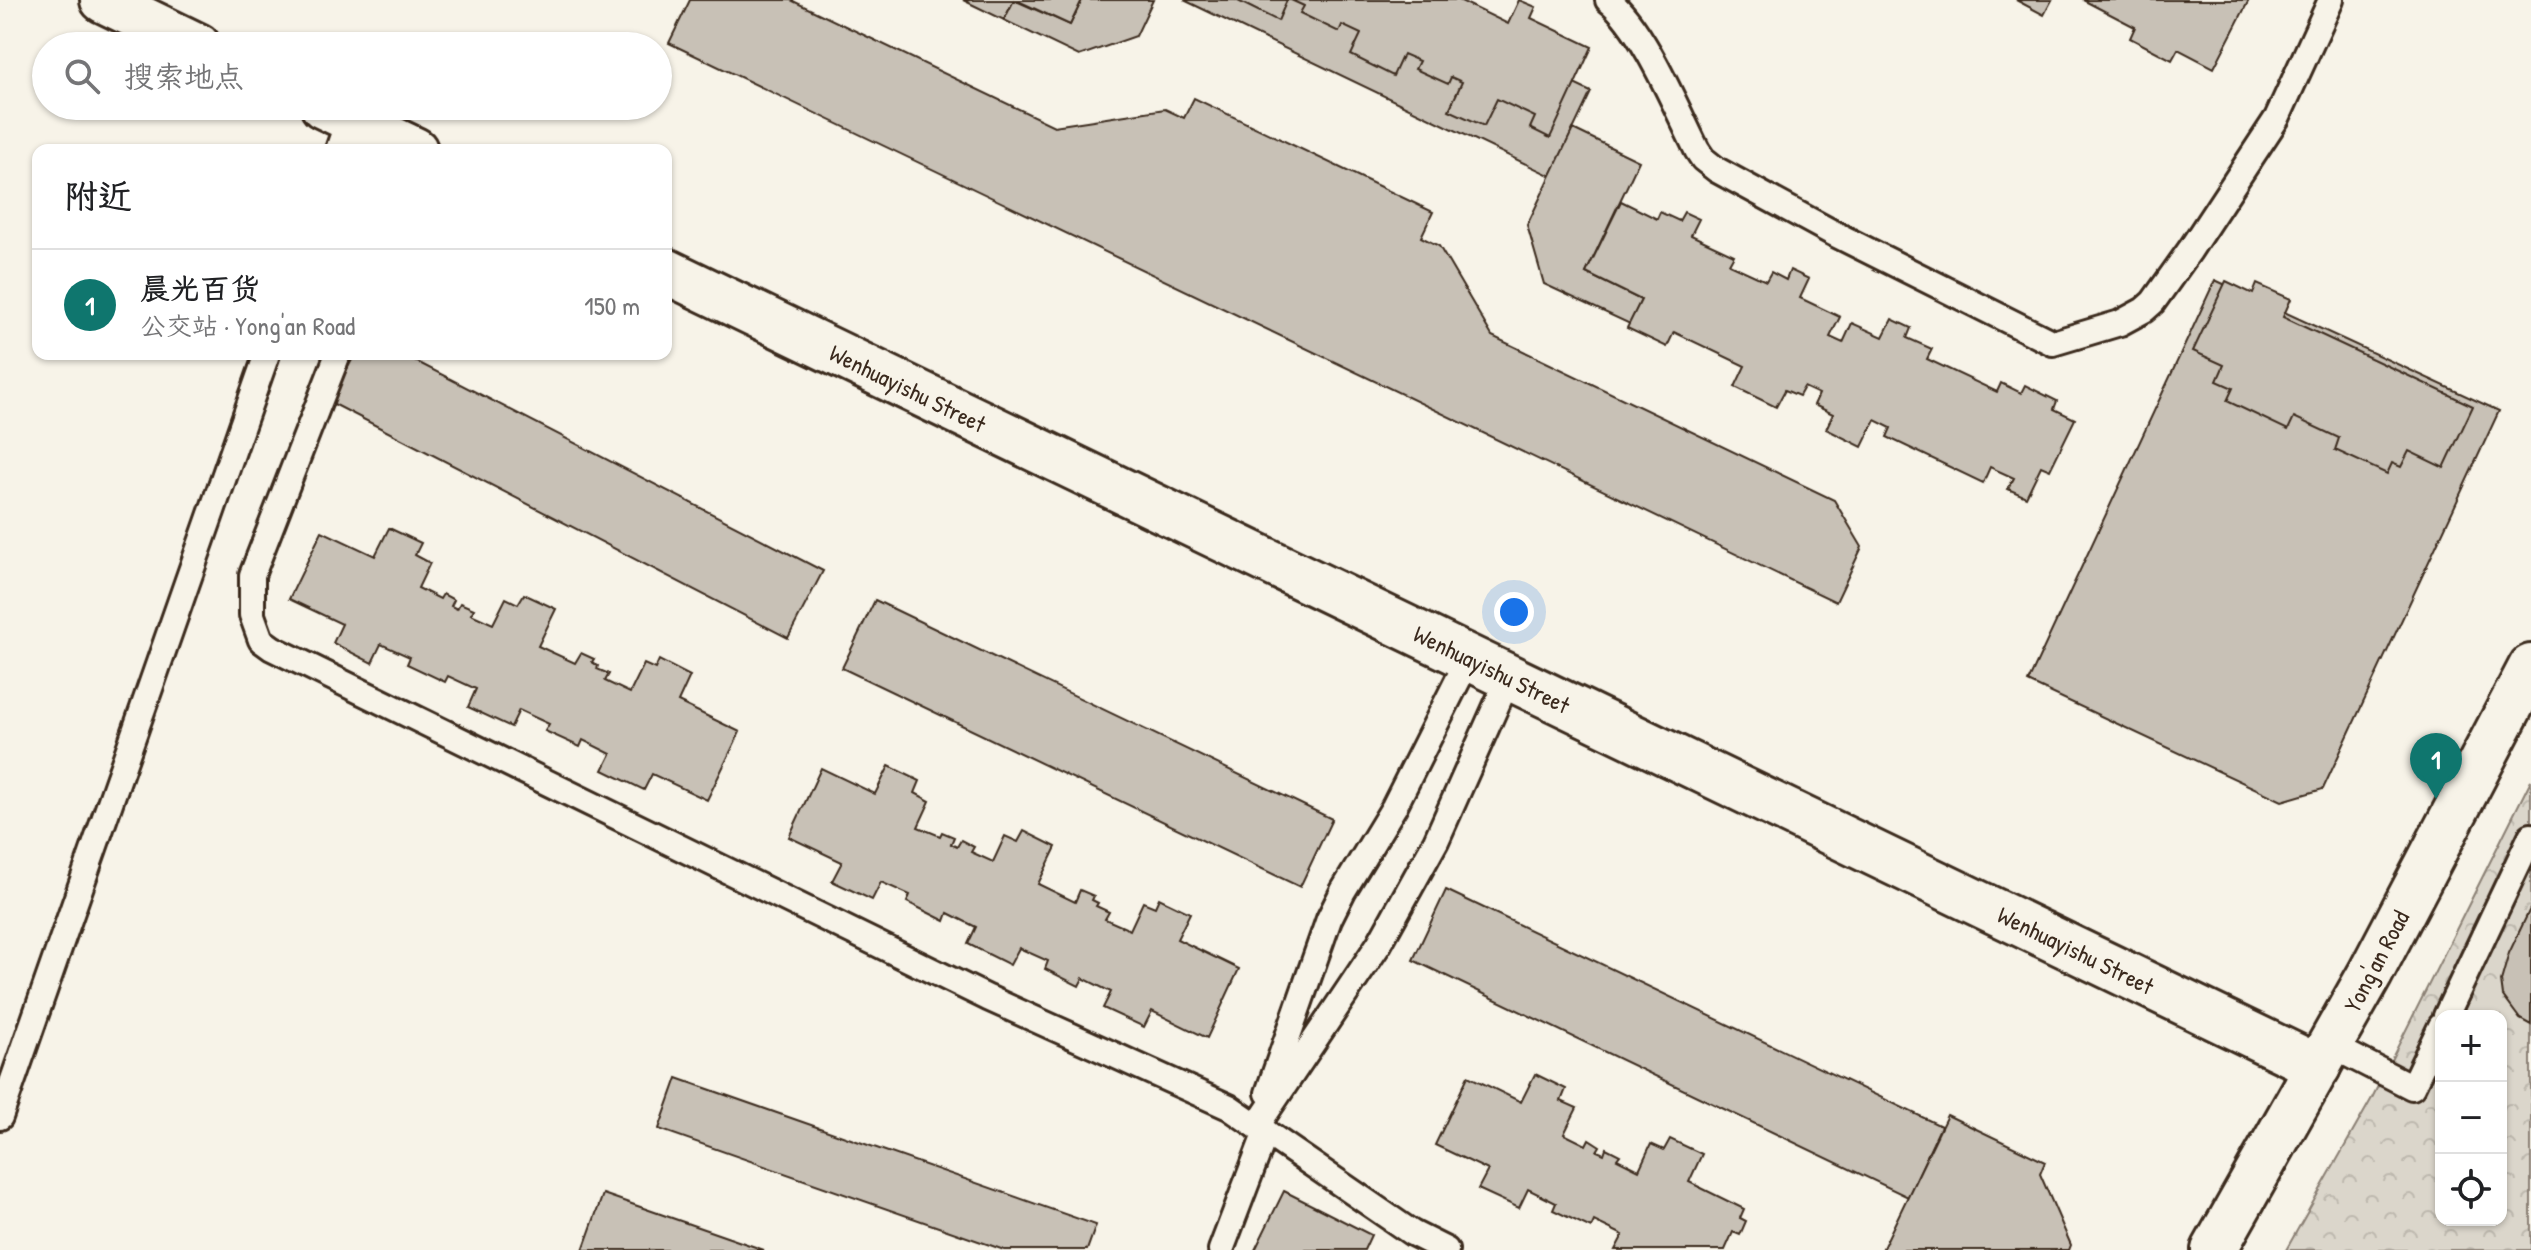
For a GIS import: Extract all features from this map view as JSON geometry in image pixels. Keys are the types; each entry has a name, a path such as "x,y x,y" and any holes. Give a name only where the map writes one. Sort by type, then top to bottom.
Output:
{"street":[{"path":"103,0 169,32"},
{"path":"337,125 396,144"},
{"name":"Wenhuayishu Street","path":"672,274 1509,677 2324,1056"},
{"name":"Yong'an Road","path":"2214,1250 2370,974 2531,667"}],"lane":[{"path":"1608,0 1622,11 1640,39 1697,150 1717,170 1833,233 2053,343 2120,323 2153,302 2277,118 2331,0"},
{"path":"0,1117 265,360"},
{"path":"336,360 252,575 252,615 261,640 988,998 1229,1107 1412,1233 1446,1250"},
{"path":"1221,1250 1329,919 1394,807 1469,658"},
{"path":"1262,1129 1379,944 1436,841 1509,677"},
{"path":"2449,1010 2531,836"},
{"path":"2324,1056 2412,1087 2435,1039"}],"green space":[{"path":"2531,780 2531,1250 2286,1250 2372,1098"}],"building":[{"path":"690,0 791,0 1054,126 1165,109 1184,118 1194,98 1433,212 1421,237 1439,246 1492,336 1834,500 1862,547 1836,602 672,44 672,37"},
{"path":"963,0 1014,0 1004,20"},
{"path":"1014,0 1070,25 1082,0 1153,0 1136,36 1079,56 1004,20"},
{"path":"1016,0 1082,0 1070,25"},
{"path":"1184,0 1398,0 1591,92 1551,176"},
{"path":"1236,0 1287,0 1278,21"},
{"path":"1291,0 1459,0 1508,24 1519,0 1536,7 1531,18 1592,47 1550,138 1530,128 1535,117 1497,99 1484,126 1449,110 1462,82 1451,77 1448,84 1415,69 1419,61 1403,54 1393,76 1351,55 1361,34 1342,25 1339,32 1300,13 1304,6"},
{"path":"2016,0 2052,0 2044,15"},
{"path":"2083,0 2249,0 2214,68 2178,49 2172,60 2130,38 2135,27"},
{"path":"1573,129 1639,161 1586,273 1641,300 1630,324 1544,284 1527,225"},
{"path":"1621,201 1657,219 1660,212 1679,221 1684,212 1699,219 1691,235 1734,255 1729,264 1766,281 1771,272 1786,280 1790,270 1809,279 1800,298 1840,317 1830,337 1843,343 1852,323 1883,337 1892,319 1911,328 1907,338 1932,349 1927,359 1997,392 2001,383 2021,393 2025,385 2057,401 2054,409 2075,419 2050,470 2041,466 2026,497 2008,489 2014,478 1990,467 1983,483 1887,437 1891,428 1875,420 1862,447 1826,429 1833,414 1814,405 1819,394 1804,387 1799,396 1785,390 1776,407 1735,387 1745,366 1674,332 1667,347 1627,328 1641,300 1586,273"},
{"path":"2215,280 2499,411 2323,789 2282,801 2028,682"},
{"path":"2226,281 2253,294 2257,284 2291,299 2283,317 2473,406 2444,468 2409,451 2401,467 2392,463 2387,474 2335,450 2339,438 2294,417 2288,430 2227,401 2233,388 2217,381 2224,365 2193,351"},
{"path":"352,360 414,360 823,571 788,638 330,402"},
{"path":"389,528 421,543 415,555 430,563 418,588 440,599 443,594 454,600 451,606 457,609 460,603 474,609 471,614 493,624 506,598 518,604 524,594 556,609 538,646 575,663 581,653 594,659 592,662 598,666 597,669 609,674 605,681 630,693 644,664 655,669 659,660 690,676 678,702 740,732 707,800 652,774 644,790 603,770 611,754 583,740 580,747 545,731 549,724 519,710 511,727 468,707 476,689 448,676 445,682 407,664 410,657 381,644 372,663 333,643 342,624 289,599 322,531 375,556"},
{"path":"875,600 1332,819 1300,887 842,668"},
{"path":"889,766 920,781 915,793 930,801 918,827 940,836 942,832 954,837 951,844 957,847 961,840 974,847 971,852 993,862 1005,836 1018,842 1024,831 1056,847 1038,884 1075,902 1080,890 1094,896 1092,900 1098,903 1096,906 1109,912 1105,919 1130,930 1143,902 1155,907 1159,898 1190,913 1177,939 1239,969 1207,1038 1152,1011 1144,1027 1103,1008 1111,992 1083,978 1079,986 1045,969 1048,961 1019,948 1010,965 968,944 976,927 948,913 945,921 907,902 910,895 881,882 872,900 832,881 842,862 789,837 821,768 875,794"},
{"path":"1446,890 1941,1126 1908,1197 1413,960"},
{"path":"2531,907 2531,1025 2520,1019 2503,996 2501,981 2509,953"},
{"path":"1535,1074 1566,1089 1561,1101 1577,1108 1564,1134 1586,1145 1589,1139 1600,1146 1597,1151 1604,1154 1606,1148 1620,1155 1617,1159 1639,1170 1651,1144 1664,1150 1670,1139 1702,1154 1689,1182 1744,1209 1740,1218 1746,1221 1740,1235 1733,1232 1725,1250 1615,1250 1623,1235 1594,1221 1591,1228 1553,1210 1556,1203 1528,1189 1519,1208 1478,1189 1488,1170 1435,1145 1468,1076 1521,1102"},
{"path":"677,1078 1096,1225 1087,1250 1004,1250 659,1129"},
{"path":"1947,1115 2045,1162 2040,1174 2071,1245 2069,1250 1882,1250"},
{"path":"1284,1191 1371,1235 1364,1250 1255,1250"},
{"path":"603,1194 764,1250 583,1250"}],"place":[{"name":"晨光百货","path":"2436,799"}]}
